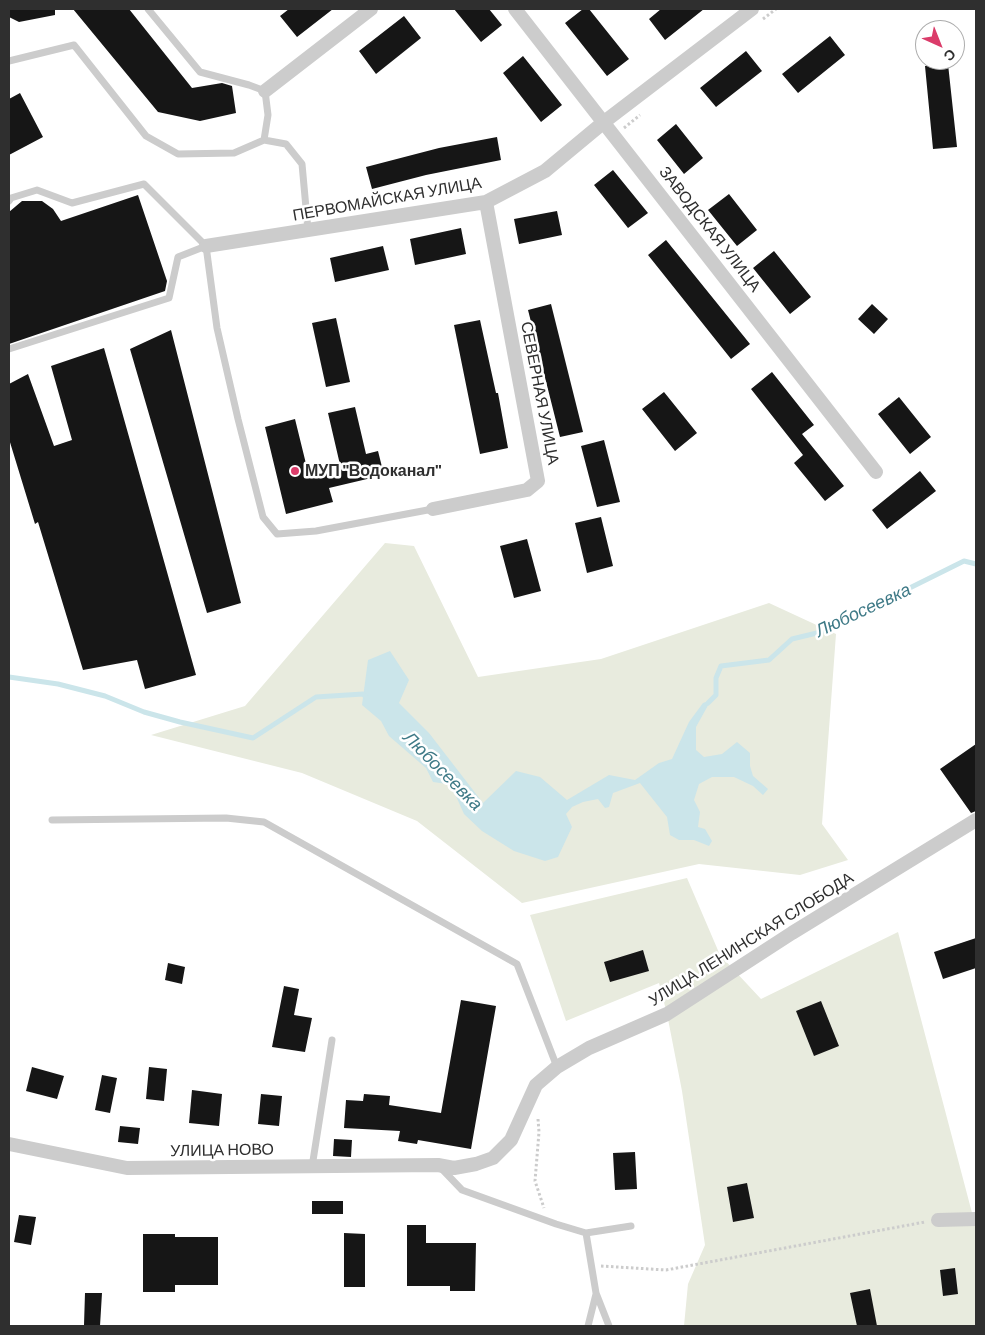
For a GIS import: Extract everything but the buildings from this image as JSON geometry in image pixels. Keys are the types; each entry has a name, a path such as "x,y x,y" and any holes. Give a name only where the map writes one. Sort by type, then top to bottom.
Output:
{"street":[{"path":"264,91 371,9"},
{"name":"ЗАВОДСКАЯ УЛИЦА","path":"515,9 876,472"},
{"name":"ПЕРВОМАЙСКАЯ УЛИЦА","path":"206,246 486,202 546,171 604,122 752,9"},
{"name":"СЕВЕРНАЯ УЛИЦА","path":"433,509 527,490 538,481 486,202"},
{"name":"УЛИЦА ЛЕНИНСКАЯ СЛОБОДА","path":"438,1165 454,1168 476,1164 493,1158 511,1140 536,1086 557,1067 589,1048 668,1014 792,933 976,820"},
{"name":"УЛИЦА НОВО","path":"9,1144 127,1168 438,1165"},
{"path":"938,1220 976,1219"}],"lane":[{"path":"148,9 200,72 264,91 268,115 264,140"},
{"path":"9,61 74,45 146,136 178,154 234,153 264,140 286,144 302,164 308,230"},
{"path":"9,201 11,198 37,190 72,204 144,184 206,246 216,328 238,419 263,517 277,534 316,531 433,509"},
{"path":"9,349 169,298 178,257 206,246"},
{"path":"52,820 226,818 264,822 518,964 557,1067"},
{"path":"312,1166 332,1040"},
{"path":"438,1165 462,1190 548,1221 586,1233 631,1226"},
{"path":"586,1233 596,1293 609,1326"},
{"path":"588,1326 596,1293"}],"path":[{"path":"538,1113 539,1132 535,1181 548,1221"},
{"path":"591,1265 666,1270 938,1220"}],"shaded area":[{"path":"385,543 414,546 478,677 601,659 769,603 836,634 822,824 848,860 800,875 699,864 522,903 417,821 302,773 151,735 245,706"},
{"path":"687,878 720,955 761,999 898,932 976,1228 976,1326 684,1326 688,1284 705,1245 682,1091 659,983 566,1021 530,915"}],"water":[{"path":"390,651 409,680 399,703 429,733 483,803 516,771 540,777 567,800 609,775 635,780 659,763 672,759 689,722 703,703 711,700 696,727 696,750 704,757 722,754 737,742 750,753 750,766 753,776 768,789 763,795 753,786 734,777 712,777 699,784 694,800 700,812 698,827 705,829 712,841 709,846 694,840 679,840 670,835 667,817 640,783 613,793 609,807 605,808 598,799 583,802 572,807 566,814 572,827 558,857 545,861 514,851 482,831 464,814 455,794 447,784 433,782 426,768 389,736 381,721 362,705 368,660"}],"waterway":[{"name":"Любосеевка","path":"708,703 716,695 716,678 721,666 769,660 792,639 821,632 964,561 976,564"},
{"name":"Любосеевка","path":"9,677 58,684 105,696 144,712 180,722 253,738 316,697 363,694 367,698"}],"place":[{"name":"МУП \"Водоканал\"","path":"295,471"}]}
